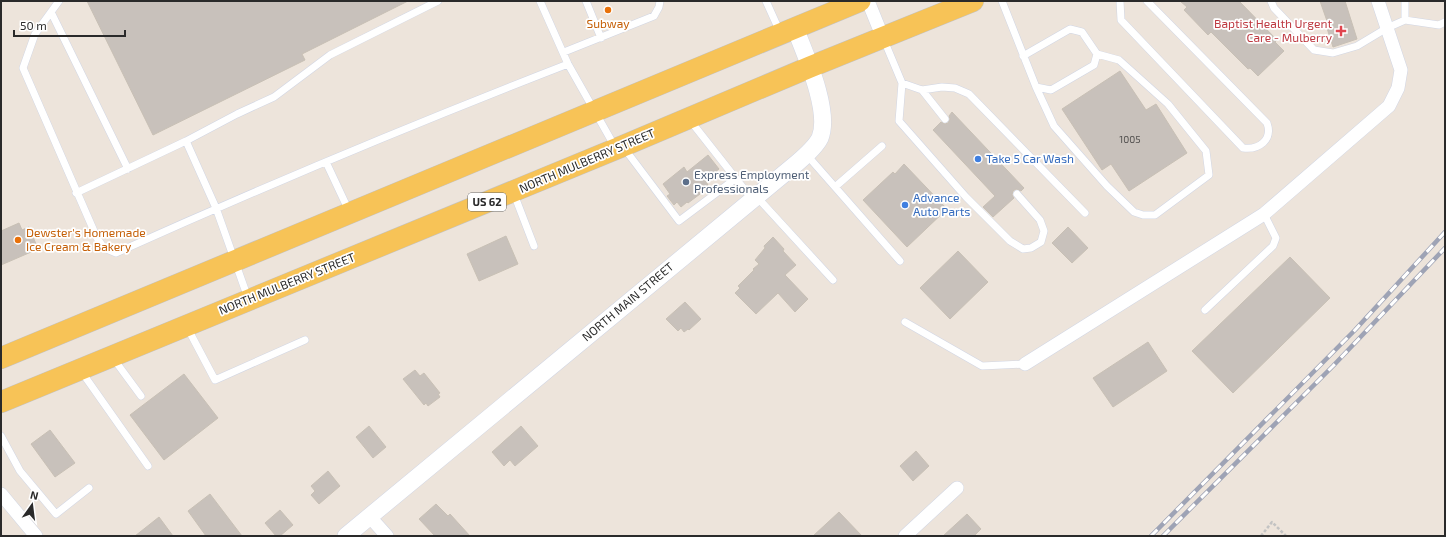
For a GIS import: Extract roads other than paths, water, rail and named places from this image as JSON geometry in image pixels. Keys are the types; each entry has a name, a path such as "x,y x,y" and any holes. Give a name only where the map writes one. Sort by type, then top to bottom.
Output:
{"main road":[{"path":"1,358 860,1"},
{"name":"NORTH MULBERRY STREET","path":"1,402 620,148 810,67 973,1"}],"street":[{"path":"868,1 883,38"},
{"path":"1025,364 1264,214 1389,106 1398,88 1401,70 1378,1"},
{"name":"NORTH MAIN STREET","path":"346,536 806,154 820,138 822,124 821,107 810,67 788,31"},
{"path":"905,536 957,488"},
{"path":"1,494 36,536"},
{"path":"370,517 387,536"}],"lane":[{"path":"59,1 35,34 23,68 76,193 97,238 104,248 116,253 216,208 326,162 568,64"},
{"path":"76,193 274,97 330,55 438,1"},
{"path":"540,1 564,52 568,64 596,111 620,148 679,221 735,179"},
{"path":"586,1 601,38"},
{"path":"564,52 654,16 659,7 660,1"},
{"path":"766,1 788,31"},
{"path":"1002,1 1023,56 1036,88 1054,126 1107,186 1134,212 1143,215 1155,215 1209,175 1206,151 1168,104 1120,60 1097,54 1082,32 1070,29 1023,56"},
{"path":"1120,1 1121,20 1243,148 1251,149 1264,142 1270,130 1267,123 1147,1"},
{"path":"1270,1 1274,8 1314,50 1333,53 1357,46 1387,28 1405,20 1439,25 1445,22"},
{"path":"1405,1 1405,20"},
{"path":"51,12 128,169"},
{"path":"883,38 902,83 899,121 966,197 1010,241 1023,249 1031,248 1041,242 1044,231 1040,220 1017,194"},
{"path":"1036,88 1051,90 1094,66 1097,54"},
{"path":"902,83 922,90 955,88 969,94 1085,213"},
{"path":"922,90 945,120"},
{"path":"688,118 735,179 833,280"},
{"path":"186,141 216,208 249,300"},
{"path":"835,187 882,146"},
{"path":"806,154 900,261"},
{"path":"326,162 350,213"},
{"path":"513,192 534,246"},
{"path":"1205,310 1273,246 1276,238 1264,214"},
{"path":"905,322 982,366 1025,364"},
{"path":"186,325 215,380 305,340"},
{"path":"112,356 142,396"},
{"path":"80,369 148,466"},
{"path":"1,436 20,471 56,514 89,488"}],"railway":[{"path":"1151,536 1355,330 1445,232"},
{"path":"1163,536 1333,366 1445,248"}],"place":[{"name":"Subway","path":"608,10"},
{"name":"Baptist Health Urgent Care - Mulberry","path":"1341,31"},
{"name":"Take 5 Car Wash","path":"978,159"},
{"name":"Express Employment Professionals","path":"686,182"},
{"name":"Advance Auto Parts","path":"905,205"},
{"name":"Dewster's Homemade Ice Cream & Bakery","path":"18,240"}]}
